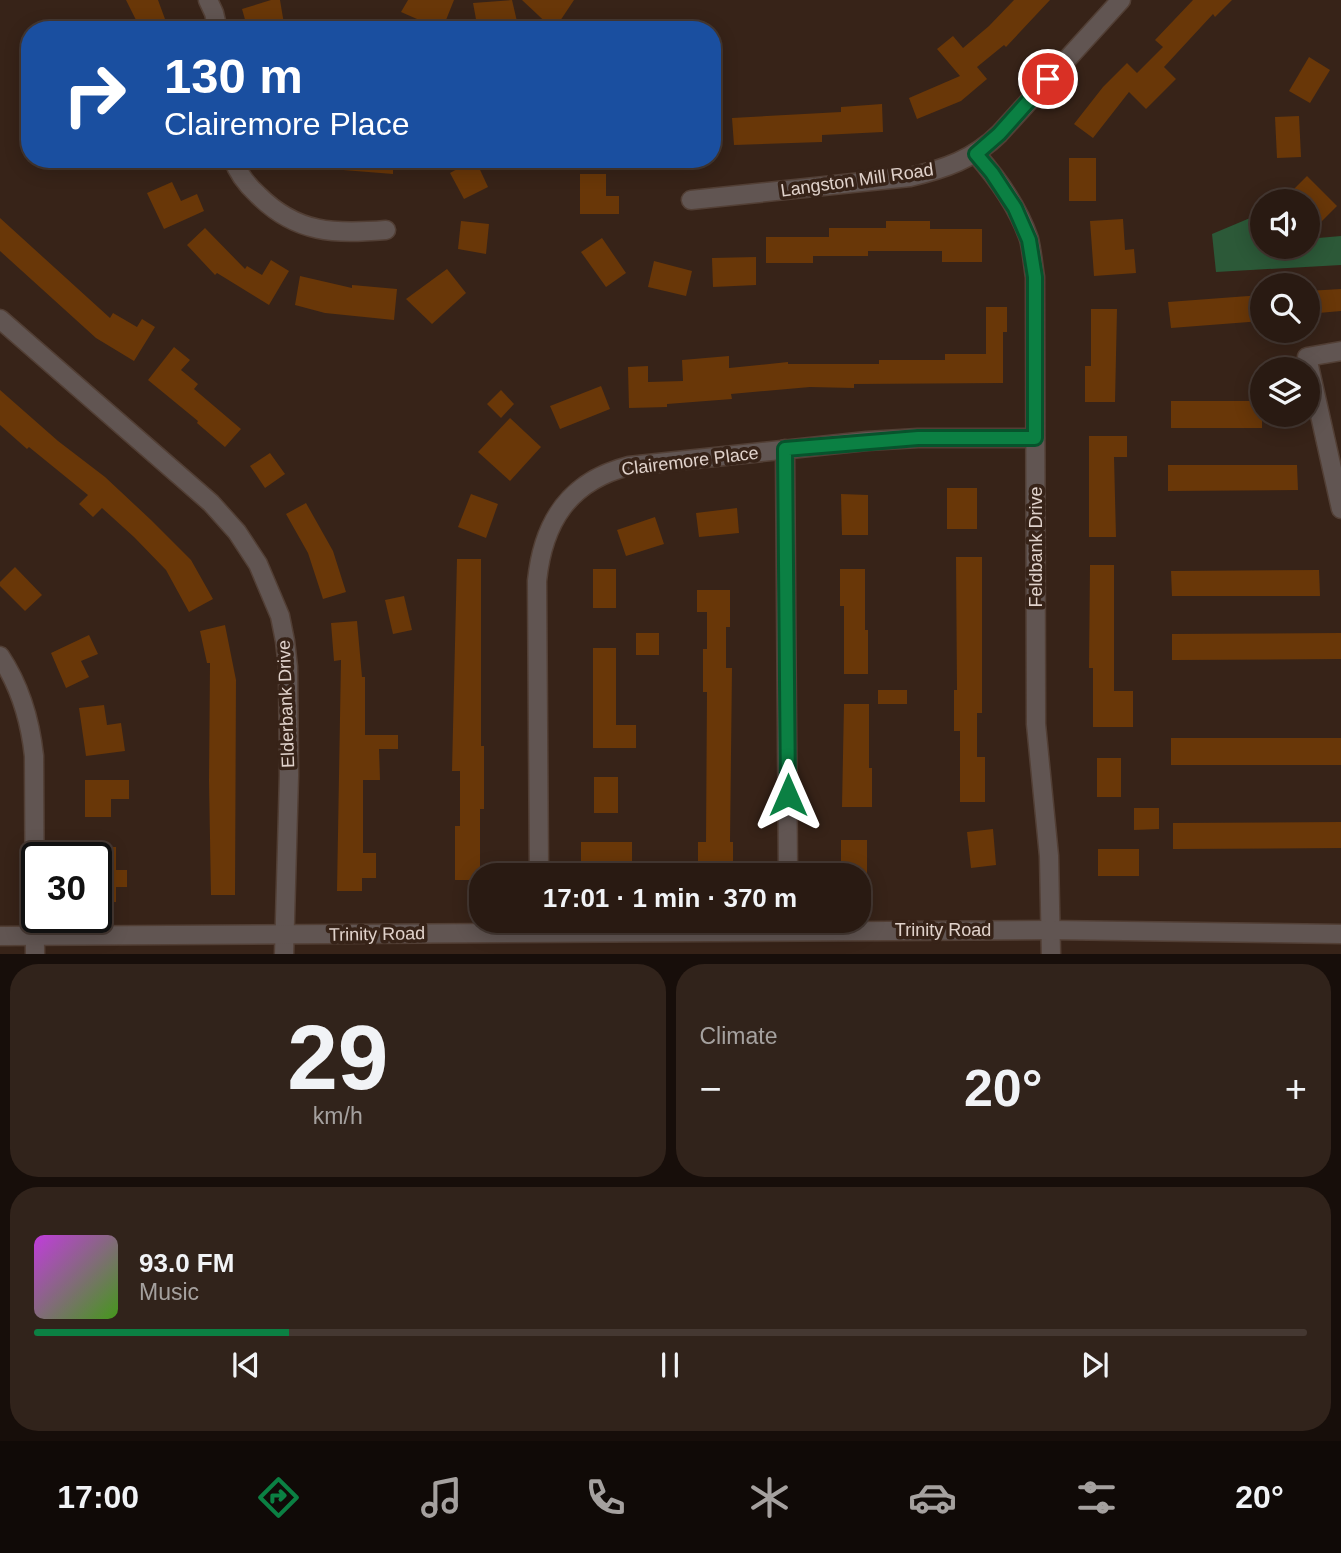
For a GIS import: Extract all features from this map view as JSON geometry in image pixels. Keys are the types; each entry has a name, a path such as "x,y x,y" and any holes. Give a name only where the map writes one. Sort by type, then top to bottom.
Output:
{"street":[{"path":"208,0 216,21"},
{"name":"Langston Mill Road","path":"691,200 911,177 935,171 976,154 999,134 1121,0"},
{"name":"Feldbank Drive","path":"976,154 1015,208 1029,240 1035,277 1036,724 1049,856 1051,954"},
{"path":"238,168 246,184 268,205 304,226 346,233 386,230"},
{"name":"Elderbank Drive","path":"0,319 211,503 237,532 270,587 280,616 289,667 285,954"},
{"path":"1341,351 1307,357 1341,509"},
{"name":"Clairemore Place","path":"539,863 537,581 540,555 549,528 571,496 591,480 629,466 918,438 1035,438"},
{"path":"785,449 788,863"},
{"path":"0,656 17,685 32,735 35,945"},
{"name":"Trinity Road","path":"871,926 1341,934"},
{"name":"Trinity Road","path":"0,936 35,945 469,928"}],"green space":[{"path":"1250,218 1250,259 1320,259 1320,238 1341,236 1341,265 1216,272 1212,234"}],"building":[{"path":"126,0 158,0 166,21 136,21"},
{"path":"280,0 284,21 245,21 242,9"},
{"path":"408,0 454,0 446,21 422,21 401,12"},
{"path":"512,0 517,21 476,21 473,3"},
{"path":"522,0 574,0 560,21 544,21"},
{"path":"1014,0 1050,0 1006,47 1004,45 977,67 987,79 961,101 917,119 909,98 960,76 937,49 953,36 963,48"},
{"path":"1193,0 1232,0 1215,17 1213,14 1164,67 1176,79 1146,109 1129,92 1093,138 1074,124 1103,87 1127,63 1137,73 1163,47 1155,40"},
{"path":"1309,57 1330,70 1310,103 1289,91"},
{"path":"882,104 883,132 822,135 822,142 734,145 732,118 841,112 841,107"},
{"path":"1299,116 1301,157 1277,158 1275,117"},
{"path":"1069,158 1096,158 1096,201 1069,201"},
{"path":"393,168 393,174 343,170"},
{"path":"459,168 479,168 488,187 464,199 450,173"},
{"path":"580,174 606,174 606,196 619,196 619,214 580,214"},
{"path":"1307,176 1320,189 1294,189"},
{"path":"172,182 181,201 197,194 204,211 164,229 147,193"},
{"path":"1320,189 1337,206 1320,223"},
{"path":"0,218 110,318 113,313 137,327 142,319 155,327 134,361 96,338 0,251"},
{"path":"1123,219 1125,250 1134,249 1136,273 1094,276 1090,221"},
{"path":"461,221 489,224 486,254 458,249"},
{"path":"886,221 930,221 930,229 982,229 982,262 942,262 942,251 868,251 868,256 813,256 813,263 766,263 766,237 829,237 829,228 886,228"},
{"path":"205,228 245,269 247,266 262,275 271,260 289,271 269,305 217,273 215,275 187,245"},
{"path":"602,238 626,273 606,287 581,252"},
{"path":"756,257 756,285 713,287 712,258"},
{"path":"654,261 692,271 686,296 648,287"},
{"path":"447,269 466,293 432,324 406,299"},
{"path":"300,276 352,288 352,285 397,289 394,320 325,313 295,305"},
{"path":"1341,289 1341,311 1320,313 1320,290"},
{"path":"1250,296 1250,322 1171,328 1168,302"},
{"path":"986,307 1007,307 1007,332 1003,332 1003,383 854,384 854,388 810,387 731,394 732,399 667,404 667,407 629,408 628,367 648,366 648,382 683,381 682,360 729,356 729,368 788,362 879,364 879,360 945,360 945,354 986,354"},
{"path":"1091,309 1117,309 1115,402 1085,402 1085,366 1091,366"},
{"path":"174,347 190,360 181,370 198,384 194,389 241,429 225,447 148,380"},
{"path":"601,386 610,409 560,429 550,406"},
{"path":"0,390 58,441 105,477 151,520 191,560 213,599 189,612 166,570 134,537 102,508 93,517 79,504 88,495 0,425"},
{"path":"501,390 514,404 501,418 487,404"},
{"path":"1171,401 1250,401 1250,427 1262,427 1262,428 1171,428"},
{"path":"510,418 541,447 510,481 478,452"},
{"path":"1089,436 1127,436 1127,457 1114,457 1116,537 1089,537"},
{"path":"270,453 285,474 265,488 250,466"},
{"path":"1168,465 1297,465 1298,490 1168,491"},
{"path":"947,488 977,488 977,529 947,529"},
{"path":"471,494 498,504 486,538 458,527"},
{"path":"841,494 868,495 868,535 842,535"},
{"path":"306,503 333,551 346,592 323,599 308,553 286,514"},
{"path":"737,508 739,533 699,537 696,513"},
{"path":"655,517 664,544 626,556 617,530"},
{"path":"956,557 982,557 982,713 977,713 977,757 985,757 985,802 960,802 960,731 954,731 954,690 957,690"},
{"path":"457,559 481,559 481,746 484,746 484,809 480,809 480,863 469,863 469,880 455,880 455,826 460,826 460,771 452,771"},
{"path":"1090,565 1114,565 1114,691 1133,691 1133,727 1093,727 1093,668 1089,668"},
{"path":"15,567 42,595 25,611 0,586 0,582"},
{"path":"593,569 616,569 616,608 593,608"},
{"path":"840,569 865,569 868,674 844,674 844,606 840,606"},
{"path":"1319,570 1320,596 1172,596 1171,571"},
{"path":"697,590 730,590 726,668 732,668 730,842 733,842 733,863 698,863 698,842 706,842 707,692 703,692 703,649 707,649 707,612 697,612"},
{"path":"404,596 412,630 393,634 385,600"},
{"path":"357,621 362,677 365,677 365,735 398,735 398,749 379,749 380,780 363,780 363,853 376,853 376,878 362,878 362,891 337,891 341,660 334,661 331,623"},
{"path":"225,625 236,680 235,895 211,895 210,663 207,663 200,631"},
{"path":"636,633 659,633 659,655 636,655"},
{"path":"1341,633 1341,659 1172,660 1172,634"},
{"path":"89,635 98,654 81,661 89,677 66,688 51,653"},
{"path":"593,648 616,648 616,725 636,725 636,748 593,748"},
{"path":"878,690 907,690 907,704 878,704"},
{"path":"844,704 869,704 872,807 842,807"},
{"path":"104,705 107,725 121,723 125,751 86,756 79,708"},
{"path":"1171,738 1341,738 1341,765 1171,765"},
{"path":"1097,758 1121,758 1121,797 1097,797"},
{"path":"594,777 618,777 618,813 594,813"},
{"path":"85,780 129,780 129,799 111,799 111,817 85,817"},
{"path":"1134,808 1159,808 1159,829 1134,830"},
{"path":"1341,822 1341,848 1173,849 1173,823"},
{"path":"993,829 996,865 971,868 967,832"},
{"path":"841,840 867,840 867,863 841,863"},
{"path":"581,842 632,842 632,863 581,863"},
{"path":"112,847 116,847 116,870 127,870 127,887 116,887 116,902 112,902"},
{"path":"1098,849 1139,849 1139,876 1098,876"}],"route":[{"path":"788,795 785,449 918,438 1035,438 1035,277 1029,240 1015,208 976,154 999,134 1048,79"}]}
